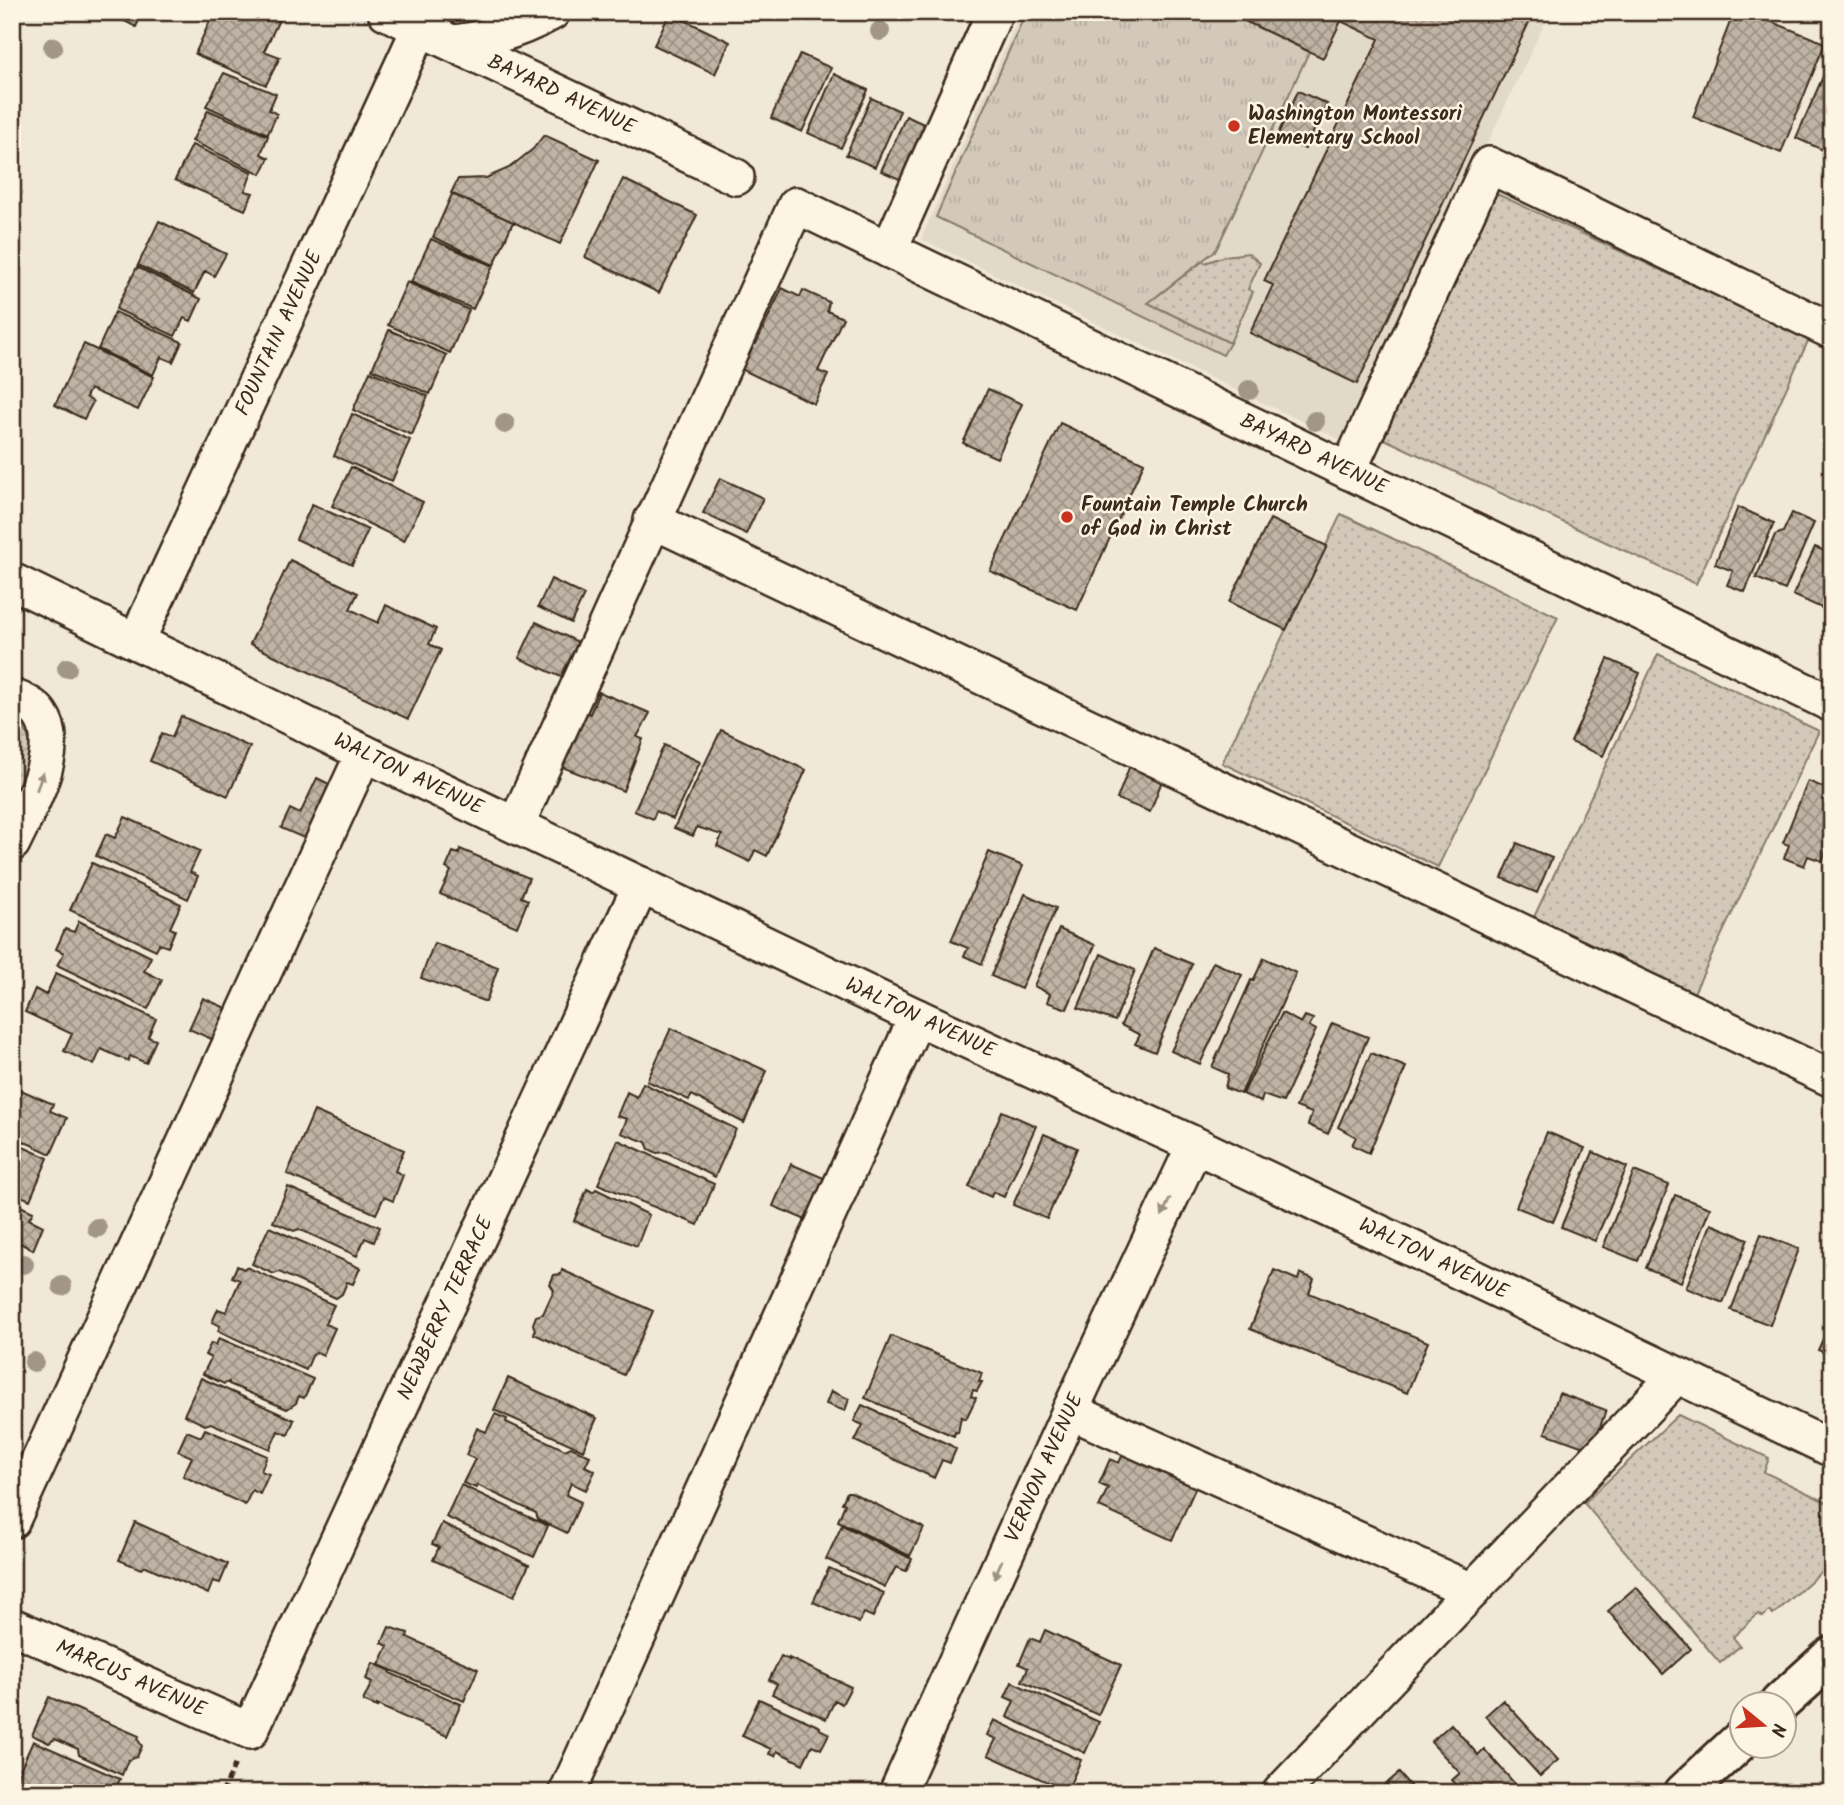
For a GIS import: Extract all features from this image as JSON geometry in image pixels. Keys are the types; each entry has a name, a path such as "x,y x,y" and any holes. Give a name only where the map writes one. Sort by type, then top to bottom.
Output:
{"main road":[{"path":"1795,1689 1832,1656"},
{"path":"1684,1793 1728,1752"}],"street":[{"name":"BAYARD AVENUE","path":"387,12 736,177"},
{"path":"454,43 483,40 514,31 552,12"},
{"path":"889,250 995,12"},
{"name":"FOUNTAIN AVENUE","path":"136,640 420,28"},
{"path":"1348,471 1489,165 1832,331"},
{"name":"BAYARD AVENUE","path":"652,520 796,205 1832,704"},
{"path":"516,825 652,520 1832,1079"},
{"name":"WALTON AVENUE","path":"12,581 364,753 917,1017 1195,1145 1832,1449"},
{"path":"12,697 26,702 40,713 47,729 48,747 42,778 12,844"},
{"path":"12,1520 364,753"},
{"name":"NEWBERRY TERRACE","path":"250,1731 641,885"},
{"path":"567,1793 917,1017"},
{"name":"VERNON AVENUE","path":"897,1793 1070,1411 1195,1145"},
{"path":"1280,1793 1676,1376"},
{"path":"1070,1411 1472,1591"},
{"name":"MARCUS AVENUE","path":"12,1626 250,1731"}],"shaded area":[{"name":"Washington Montessori Elementary School","path":"1021,12 1550,12 1345,442 921,239"}],"green space":[{"path":"1026,12 1226,12 1309,52 1216,250 1148,303 1230,343 1223,355 936,217"},
{"path":"1495,193 1809,339 1696,584 1382,438"},
{"path":"1248,253 1260,263 1248,289 1253,292 1230,343 1148,303 1203,261 1205,263 1225,256"},
{"path":"1341,514 1558,617 1438,867 1222,763"},
{"path":"1658,654 1819,731 1694,993 1534,917"},
{"path":"19,712 29,741 31,758 12,806 12,715"},
{"path":"1678,1415 1769,1458 1764,1472 1832,1505 1832,1562 1773,1615 1769,1611 1763,1617 1758,1614 1733,1637 1740,1646 1720,1663 1584,1503"}],"building":[{"path":"107,12 143,12 136,27"},
{"path":"214,12 262,12 279,20 264,51 280,57 266,85 195,54"},
{"path":"1226,12 1534,12 1357,384 1250,333 1273,285 1264,281 1379,39 1341,21 1323,58"},
{"path":"1734,12 1747,12 1825,43 1781,153 1693,117"},
{"path":"670,13 730,42 715,74 654,45"},
{"path":"800,54 831,68 802,132 771,118"},
{"path":"1832,56 1832,154 1796,138"},
{"path":"224,73 276,94 269,110 277,114 268,134 206,106"},
{"path":"834,74 868,90 841,148 808,133"},
{"path":"1298,91 1327,104 1305,149 1277,136"},
{"path":"871,98 900,111 875,167 846,155"},
{"path":"208,110 268,136 261,154 269,158 261,174 192,141"},
{"path":"906,116 935,129 911,184 881,171"},
{"path":"544,135 599,160 560,244 451,193 458,179 486,178 509,168 533,149"},
{"path":"192,145 252,172 245,191 253,193 245,210 175,180"},
{"path":"623,179 697,215 659,293 585,257"},
{"path":"452,194 513,222 494,265 433,237"},
{"path":"159,221 226,254 214,276 205,271 194,293 138,265"},
{"path":"431,239 493,266 473,309 411,282"},
{"path":"137,267 201,299 191,321 184,318 175,336 116,309"},
{"path":"407,282 469,310 450,353 388,325"},
{"path":"782,288 800,297 803,290 829,302 827,311 843,318 818,371 828,375 814,404 737,367 749,341 756,344"},
{"path":"115,312 182,342 173,362 161,357 153,375 98,349"},
{"path":"389,330 447,355 430,394 372,369"},
{"path":"84,344 154,377 138,410 90,389 86,397 93,402 84,419 55,405"},
{"path":"370,371 428,396 412,435 353,410"},
{"path":"988,389 1022,404 997,458 963,443"},
{"path":"352,414 410,440 392,481 334,456"},
{"name":"Fountain Temple Church of God in Christ","path":"1060,423 1144,463 1077,610 990,571"},
{"path":"351,467 423,502 404,541 332,506"},
{"path":"720,478 763,498 746,534 703,513"},
{"path":"312,504 368,530 352,565 296,539"},
{"path":"1738,507 1774,523 1745,592 1727,585 1733,571 1715,564"},
{"path":"1792,513 1814,523 1785,590 1756,578 1775,535 1783,532"},
{"path":"1270,519 1327,546 1286,630 1229,602"},
{"path":"1815,547 1832,554 1832,602 1828,611 1793,595"},
{"path":"290,560 358,593 350,609 378,623 386,605 436,629 429,644 441,650 408,719 250,644"},
{"path":"551,579 584,595 571,623 538,607"},
{"path":"536,622 578,642 561,677 519,658"},
{"path":"1608,659 1640,673 1603,756 1571,742"},
{"path":"599,692 650,713 637,737 643,739 623,791 557,765 579,709 590,714"},
{"path":"181,716 250,747 228,796 150,761 162,733 172,737"},
{"path":"721,730 806,770 767,856 755,850 750,862 717,846 722,835 697,827 693,836 674,828"},
{"path":"664,745 700,762 673,819 656,811 653,819 634,811"},
{"path":"1132,760 1165,773 1150,812 1117,799"},
{"path":"317,778 337,788 313,842 281,828 290,809 300,814"},
{"path":"1808,781 1832,791 1832,836 1822,861 1808,856 1804,866 1784,858 1789,845 1783,843"},
{"path":"125,817 200,851 190,872 198,876 188,899 96,856 106,834 115,838"},
{"path":"1517,843 1552,858 1537,893 1502,878"},
{"path":"460,849 529,878 521,897 528,900 517,927 440,894 451,871 446,868 453,852 459,854"},
{"path":"989,852 1023,866 982,964 964,956 968,948 951,941"},
{"path":"92,863 181,904 170,928 175,930 168,947 159,944 156,950 70,910"},
{"path":"1025,894 1056,908 1021,989 991,976"},
{"path":"79,921 151,957 144,971 162,980 148,1009 57,965 64,953 56,949 65,929 74,932"},
{"path":"1059,929 1095,945 1067,1009 1047,1002 1050,994 1034,986"},
{"path":"434,943 498,967 486,1002 421,978"},
{"path":"1154,948 1192,964 1155,1052 1135,1044 1140,1035 1121,1025"},
{"path":"1101,954 1135,970 1115,1021 1078,1008"},
{"path":"1264,958 1296,973 1241,1094 1225,1088 1228,1074 1212,1067 1251,980 1253,981"},
{"path":"1213,962 1242,975 1200,1064 1171,1051"},
{"path":"56,973 156,1019 148,1037 156,1040 146,1063 130,1056 128,1061 101,1049 94,1065 64,1051 72,1034 25,1012 35,989 46,995"},
{"path":"203,998 233,1011 218,1042 189,1029"},
{"path":"1282,1013 1301,1023 1305,1016 1313,1019 1309,1026 1316,1030 1283,1102 1263,1095 1261,1102 1243,1094"},
{"path":"1332,1023 1368,1037 1328,1134 1308,1125 1312,1113 1296,1107"},
{"path":"671,1028 767,1071 744,1123 692,1095 689,1100 647,1081"},
{"path":"1371,1053 1406,1067 1369,1153 1352,1145 1356,1137 1338,1127"},
{"path":"643,1083 736,1129 715,1177 666,1152 657,1153 649,1149 646,1142 621,1133 627,1119 617,1116 627,1092 637,1097"},
{"path":"12,1086 53,1104 50,1111 67,1118 51,1154 12,1136"},
{"path":"314,1111 404,1150 395,1171 403,1175 393,1201 384,1197 376,1214 287,1174"},
{"path":"1002,1111 1036,1126 1004,1197 993,1192 991,1197 969,1187"},
{"path":"1547,1132 1585,1148 1553,1222 1516,1207"},
{"path":"1044,1134 1077,1148 1047,1219 1013,1205"},
{"path":"618,1140 714,1184 698,1225 598,1184"},
{"path":"12,1142 48,1158 30,1200 12,1192"},
{"path":"1593,1152 1627,1167 1595,1241 1561,1227"},
{"path":"791,1164 826,1179 808,1221 773,1206"},
{"path":"1634,1171 1669,1185 1638,1261 1603,1247"},
{"path":"288,1187 380,1227 374,1242 365,1238 357,1256 299,1229 294,1231 273,1222"},
{"path":"587,1189 593,1192 596,1189 649,1215 637,1246 574,1221"},
{"path":"1675,1195 1710,1208 1681,1282 1646,1268"},
{"path":"12,1202 33,1212 29,1219 43,1226 33,1250 20,1243 16,1252 12,1250"},
{"path":"1711,1224 1748,1239 1723,1303 1686,1288"},
{"path":"269,1227 360,1268 353,1284 347,1282 342,1294 336,1298 279,1272 274,1274 252,1264"},
{"path":"1761,1234 1799,1249 1770,1325 1731,1310"},
{"path":"237,1266 244,1269 246,1267 334,1305 325,1324 335,1328 323,1355 317,1352 312,1356 306,1370 218,1331 220,1326 212,1322 218,1309 226,1312 240,1280 232,1277"},
{"path":"562,1270 653,1311 624,1375 534,1334 536,1316 543,1314 554,1290 550,1284 554,1275 561,1274"},
{"path":"1274,1270 1298,1280 1300,1273 1314,1279 1309,1293 1428,1342 1407,1393 1250,1329"},
{"path":"1832,1319 1832,1356 1818,1350"},
{"path":"891,1336 982,1373 979,1382 982,1382 977,1391 973,1390 971,1396 976,1398 966,1419 961,1417 958,1433 955,1432 954,1436 865,1398"},
{"path":"219,1338 313,1379 304,1398 299,1396 296,1403 287,1409 229,1382 224,1384 203,1374 211,1358 205,1355 211,1343 216,1345"},
{"path":"201,1378 294,1420 288,1435 278,1431 270,1449 211,1423 205,1425 184,1415"},
{"path":"508,1378 597,1418 583,1450 494,1410"},
{"path":"831,1391 849,1399 845,1411 826,1404"},
{"path":"1559,1393 1606,1410 1592,1450 1545,1433"},
{"path":"862,1405 950,1445 956,1449 950,1463 942,1460 934,1478 855,1441 863,1425 854,1421"},
{"path":"495,1414 565,1450 571,1447 590,1456 585,1466 595,1471 586,1490 571,1483 566,1495 581,1502 567,1533 538,1519 536,1513 477,1485 476,1488 463,1483 475,1459 466,1455 477,1428 486,1432"},
{"path":"205,1429 267,1456 261,1471 269,1474 260,1494 252,1490 245,1505 183,1476 192,1457 178,1451 187,1431 201,1437"},
{"path":"1126,1447 1199,1480 1172,1540 1099,1507 1108,1488 1099,1484 1110,1459 1119,1463"},
{"path":"461,1485 548,1526 534,1557 446,1517"},
{"path":"847,1492 924,1528 910,1556 838,1521"},
{"path":"135,1522 228,1564 220,1583 213,1581 208,1594 146,1566 141,1569 119,1560"},
{"path":"442,1523 529,1565 514,1596 433,1560 439,1547 432,1544"},
{"path":"842,1525 912,1559 906,1571 896,1567 885,1587 826,1559"},
{"path":"829,1568 884,1593 873,1617 864,1613 859,1623 813,1602"},
{"path":"1636,1587 1691,1649 1663,1674 1608,1611"},
{"path":"389,1627 408,1633 407,1637 478,1669 464,1701 379,1665 388,1646 382,1643"},
{"path":"1045,1630 1121,1665 1098,1715 1022,1681 1028,1668 1019,1664 1030,1638 1040,1642"},
{"path":"781,1656 851,1687 842,1704 835,1700 826,1719 772,1694 777,1684 769,1680"},
{"path":"373,1663 461,1704 447,1736 363,1701 372,1682 366,1679"},
{"path":"1012,1682 1099,1722 1085,1753 1007,1717 1014,1701 1005,1697"},
{"path":"49,1697 139,1736 138,1740 142,1746 137,1757 128,1760 122,1775 79,1755 78,1749 55,1739 49,1743 32,1735"},
{"path":"759,1699 820,1727 829,1734 821,1749 812,1745 803,1764 777,1751 775,1756 769,1754 771,1749 742,1736"},
{"path":"1503,1700 1558,1760 1540,1776 1485,1716"},
{"path":"994,1720 1081,1760 1067,1791 988,1755 996,1739 987,1735"},
{"path":"1451,1724 1478,1755 1484,1749 1523,1793 1464,1793 1452,1780 1460,1773 1431,1742"},
{"path":"33,1741 120,1779 114,1793 37,1793 14,1783"},
{"path":"1399,1773 1416,1793 1382,1793 1379,1790"}],"place":[{"name":"Washington Montessori Elementary School","path":"1234,126"},
{"name":"Fountain Temple Church of God in Christ","path":"1067,517"}]}
